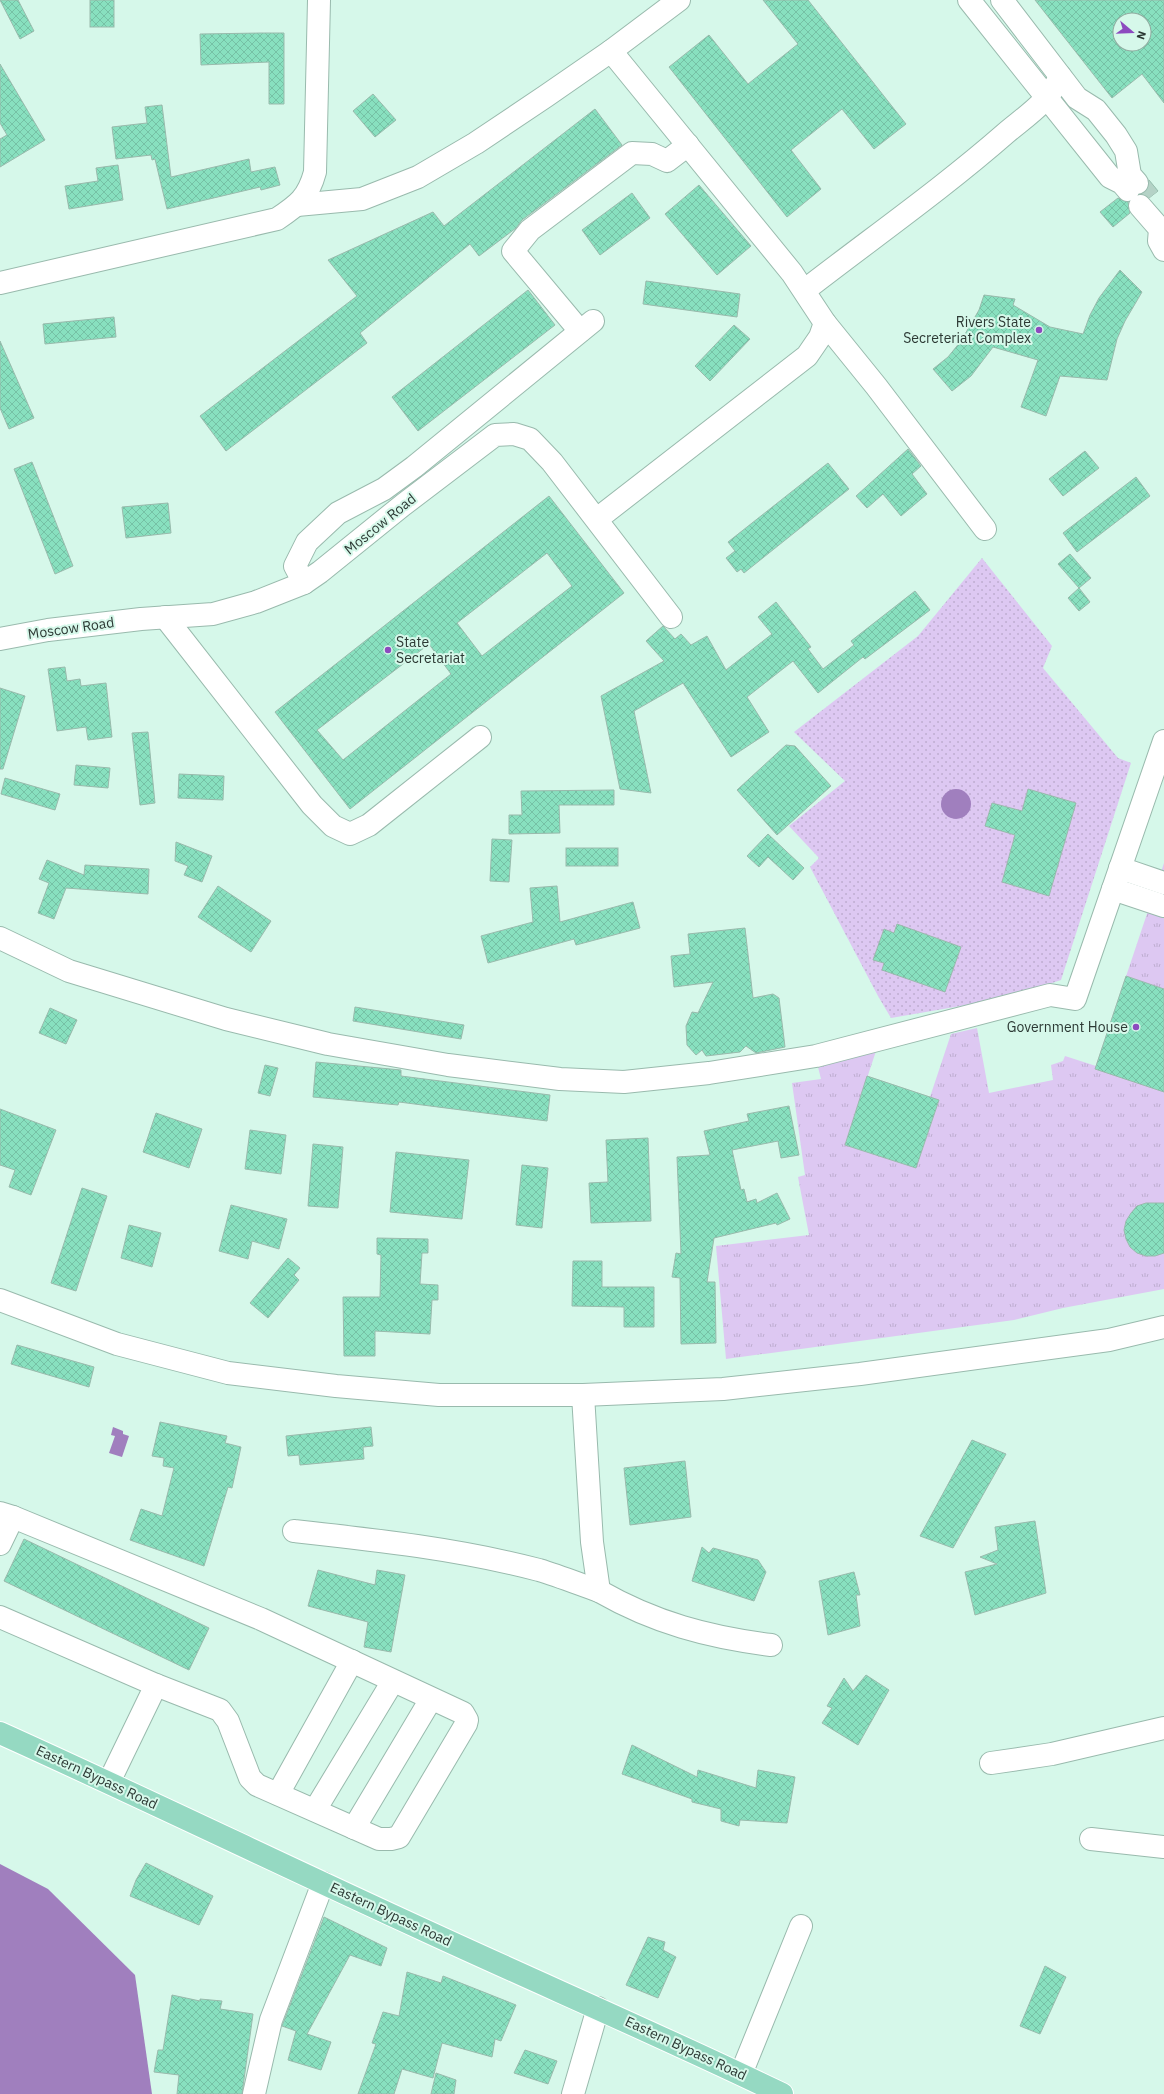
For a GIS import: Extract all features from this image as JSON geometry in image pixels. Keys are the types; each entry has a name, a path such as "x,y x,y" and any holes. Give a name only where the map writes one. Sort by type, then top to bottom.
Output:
{"main road":[{"name":"Eastern Bypass Road","path":"0,1733 782,2094"}],"street":[{"path":"0,283 276,219 298,205 310,189 315,172 319,0"},
{"path":"298,205 362,199 418,177 476,143 611,51 679,0"},
{"path":"970,0 1046,99 1110,177 1138,194 1164,217"},
{"path":"1002,0 1077,98 1096,110 1116,135 1126,151 1130,175 1138,194 1160,229 1159,241 1164,250"},
{"path":"611,51 805,290 826,323 876,386 985,530"},
{"path":"805,290 968,166 1046,99 1056,86 1060,76"},
{"path":"304,583 295,566 307,542 338,513 384,489 414,467 587,326 513,251 530,230 632,153 652,154 667,161 688,145"},
{"path":"597,519 807,356 820,337 826,323"},
{"name":"Moscow Road","path":"0,639 48,630 165,617 213,614 256,602 304,583 495,436 514,434 530,440 552,462 671,617"},
{"path":"165,617 312,805 333,826 350,834 370,825 480,737"},
{"path":"0,938 69,971 226,1019 328,1044 448,1065 560,1078 624,1082 709,1073 816,1056 1050,995 1075,999 1164,741"},
{"path":"1120,868 1164,883"},
{"path":"1113,889 1164,906"},
{"path":"0,1300 117,1344 228,1373 336,1386 439,1395 583,1395 723,1389 860,1374 1109,1340 1164,1327"},
{"path":"583,1395 592,1542 599,1591"},
{"path":"0,1544 6,1515 261,1619 462,1713 467,1720 398,1837 391,1839 379,1839 257,1785 250,1778 228,1721 220,1710 156,1685 0,1617"},
{"path":"294,1531 365,1539 507,1563 541,1571 599,1591 621,1604 658,1620 724,1639 771,1645"},
{"path":"278,1794 352,1662"},
{"path":"314,1810 393,1681"},
{"path":"109,1782 156,1685"},
{"path":"354,1828 431,1698"},
{"path":"991,1762 1052,1754 1164,1728"},
{"path":"1091,1839 1164,1847"},
{"path":"254,2094 271,2020 323,1883"},
{"path":"741,2074 801,1926"},
{"path":"573,2094 598,2008"}],"green space":[{"path":"982,558 1052,646 1043,668 1118,758 1131,763 1061,980 1007,998 891,1018 810,867 819,858 789,826 845,781 794,732 918,636"},
{"path":"1164,863 1164,1289 1063,1308 1014,1320 726,1359 716,1246 809,1235 798,1177 805,1175 792,1083 821,1079 818,1067 876,1051 845,1145 916,1168 939,1100 930,1097 951,1034 977,1028 989,1093 1053,1080 1051,1065 1063,1061 1065,1056 1096,1066"}],"shaded area":[{"path":"956,789 967,793 971,804 967,815 956,819 945,815 941,804 945,793"},
{"path":"113,1427 123,1431 123,1434 129,1436 122,1457 109,1453 115,1436 111,1435"},
{"path":"0,1864 48,1889 135,1975 152,2094 0,2094"}],"building":[{"path":"0,0 18,0 34,31 20,39"},
{"path":"90,0 114,0 114,27 90,27"},
{"path":"763,0 808,0 906,124 874,149 842,109 791,150 821,189 787,217 669,67 709,35 748,84 798,44"},
{"path":"1035,0 1164,0 1164,103 1142,74 1112,98"},
{"path":"284,33 284,104 269,104 269,62 201,65 200,34"},
{"path":"0,64 45,140 0,167 0,139 7,135 0,123"},
{"path":"373,94 396,120 375,137 353,111"},
{"path":"162,105 171,177 249,159 251,172 275,167 280,185 261,190 260,187 167,209 155,159 152,160 151,155 116,159 112,127 147,123 145,107"},
{"path":"595,109 622,145 522,220 516,228 479,256 470,244 360,333 367,343 226,451 200,416 357,296 328,260 433,212 444,226"},
{"path":"118,165 123,200 69,209 65,186 98,181 96,168"},
{"path":"1149,180 1158,191 1149,198 1142,194 1149,187"},
{"path":"699,185 751,246 717,275 665,214"},
{"path":"632,193 650,218 600,255 582,230"},
{"path":"1118,198 1128,202 1130,213 1113,227 1100,212"},
{"name":"Rivers State Secreteriat Complex","path":"1120,270 1142,292 1125,321 1117,339 1107,380 1060,376 1046,416 1021,407 1038,360 993,347 971,376 952,391 933,369 948,357 961,341 979,310 984,295 1015,299 1013,305 1050,327 1083,334 1090,315 1099,298"},
{"path":"646,281 740,294 737,317 643,304"},
{"path":"528,290 555,325 418,431 392,397"},
{"path":"114,317 116,337 45,344 43,324"},
{"path":"734,325 750,339 710,381 695,366"},
{"path":"0,341 34,418 9,429 0,408"},
{"path":"908,449 921,466 912,474 927,494 901,516 883,494 867,508 856,496"},
{"path":"1085,451 1099,468 1063,496 1049,479"},
{"path":"32,462 73,566 55,574 14,469"},
{"path":"828,463 849,489 744,573 741,569 737,572 726,558 735,551 728,542"},
{"path":"1136,477 1150,496 1077,552 1063,533"},
{"name":"State Secretariat","path":"549,496 624,593 350,809 275,712","holes":["547,553 572,586 482,656 457,623","429,644 451,674 343,760 317,730"]},
{"path":"168,503 171,533 126,538 122,507"},
{"path":"1070,554 1091,578 1079,588 1058,564"},
{"path":"1079,588 1090,602 1079,611 1068,598"},
{"path":"915,591 930,610 865,659 863,657 818,693 793,661 747,697 769,732 731,757 683,683 634,711 651,793 620,789 601,696 664,661 646,641 663,626 675,639 681,634 691,645 707,636 726,670 772,634 758,617 776,602 811,647 808,649 823,669 854,645 851,641"},
{"path":"65,667 67,681 80,679 81,686 106,683 112,737 88,740 86,727 57,731 48,669"},
{"path":"0,688 25,696 3,769 0,769"},
{"path":"148,732 155,803 140,805 132,733"},
{"path":"786,745 795,746 831,786 777,835 737,790"},
{"path":"76,765 110,768 108,788 74,785"},
{"path":"179,774 224,776 223,800 178,798"},
{"path":"5,778 60,794 55,810 1,794"},
{"path":"1028,789 1076,803 1049,896 1002,882 1015,835 985,826 992,803 1022,811"},
{"path":"614,790 614,805 559,805 560,833 509,834 509,815 522,815 521,791"},
{"path":"768,834 804,868 793,880 768,857 759,867 747,856"},
{"path":"492,839 512,840 509,882 490,881"},
{"path":"176,842 212,856 202,882 184,875 188,866 175,861"},
{"path":"566,848 618,848 618,866 566,866"},
{"path":"47,860 84,875 85,865 149,869 148,894 66,888 54,919 38,913 49,883 39,879"},
{"path":"218,886 271,921 251,952 198,917"},
{"path":"557,886 560,922 633,902 640,928 576,945 574,939 488,963 481,936 533,922 530,888"},
{"path":"897,924 961,947 945,992 882,970 884,963 873,960 884,929 894,933"},
{"path":"745,928 753,998 773,994 779,998 785,1047 756,1053 746,1046 740,1052 706,1056 702,1050 696,1055 687,1045 686,1026 692,1012 698,1013 713,982 674,987 671,956 690,954 688,934"},
{"name":"Government House","path":"1126,976 1164,989 1164,1092 1095,1069"},
{"path":"355,1007 464,1025 461,1039 353,1021"},
{"path":"50,1008 77,1020 66,1044 39,1033"},
{"path":"316,1062 401,1070 401,1076 550,1095 547,1121 399,1102 398,1105 313,1097"},
{"path":"265,1065 278,1068 270,1096 258,1093"},
{"path":"867,1076 939,1100 916,1168 845,1145"},
{"path":"789,1106 799,1155 781,1158 778,1141 732,1150 741,1190 744,1189 747,1202 756,1199 757,1203 777,1193 790,1219 777,1225 776,1223 714,1238 707,1282 715,1282 716,1343 681,1344 680,1278 672,1277 676,1253 681,1254 677,1157 710,1155 704,1131 749,1121 747,1114"},
{"path":"0,1109 56,1130 31,1195 9,1187 15,1170 0,1165"},
{"path":"156,1113 202,1129 189,1168 143,1152"},
{"path":"250,1130 286,1135 281,1174 245,1169"},
{"path":"648,1138 651,1221 591,1223 589,1183 608,1182 606,1140"},
{"path":"313,1144 343,1147 338,1208 308,1206"},
{"path":"396,1152 469,1160 462,1219 390,1212"},
{"path":"522,1165 548,1168 542,1228 516,1225"},
{"path":"82,1188 107,1196 76,1291 51,1283"},
{"path":"1146,1203 1164,1203 1164,1253 1155,1256 1146,1256 1137,1253 1130,1247 1124,1230 1126,1221 1131,1213 1137,1206"},
{"path":"231,1205 287,1219 279,1249 252,1241 248,1259 219,1251"},
{"path":"129,1225 161,1233 152,1267 121,1258"},
{"path":"377,1238 428,1239 428,1253 422,1253 420,1284 438,1285 438,1300 432,1300 430,1334 375,1331 375,1356 344,1356 343,1297 380,1297 381,1255 377,1254"},
{"path":"288,1258 300,1268 294,1275 299,1280 268,1318 250,1303"},
{"path":"573,1261 602,1261 602,1287 654,1287 654,1327 624,1327 624,1307 572,1306"},
{"path":"17,1345 94,1367 89,1387 11,1364"},
{"path":"160,1422 227,1436 225,1443 241,1447 232,1488 228,1487 204,1566 130,1540 141,1509 162,1516 174,1468 163,1466 164,1458 152,1456"},
{"path":"371,1427 373,1446 363,1447 364,1459 300,1465 299,1455 288,1456 286,1436"},
{"path":"972,1440 1006,1454 953,1548 920,1536"},
{"path":"685,1461 691,1517 630,1525 624,1468"},
{"path":"1035,1521 1046,1593 975,1615 965,1572 997,1564 980,1557 998,1550 995,1527"},
{"path":"24,1539 209,1628 189,1670 4,1581"},
{"path":"702,1547 709,1553 713,1548 758,1560 766,1572 754,1601 692,1581"},
{"path":"318,1570 375,1585 377,1570 405,1575 391,1652 364,1647 368,1622 308,1606"},
{"path":"854,1572 860,1595 856,1595 860,1626 828,1635 819,1581"},
{"path":"866,1675 889,1690 858,1745 822,1723 832,1708 827,1706 844,1678 853,1691"},
{"path":"632,1745 697,1777 698,1770 756,1788 758,1770 795,1777 787,1823 740,1820 739,1826 721,1821 721,1809 692,1802 692,1799 622,1774"},
{"path":"146,1863 213,1896 199,1925 130,1896 136,1880"},
{"path":"324,1917 387,1948 381,1966 350,1955 307,2034 331,2042 321,2070 288,2060 296,2031 282,2026"},
{"path":"648,1937 665,1942 663,1950 676,1957 658,1998 626,1985"},
{"path":"1045,1966 1066,1977 1040,2034 1020,2026"},
{"path":"407,1972 441,1983 443,1976 516,2005 501,2041 495,2039 492,2057 442,2043 433,2078 402,2069 394,2094 358,2094 376,2044 372,2043 383,2012 399,2016"},
{"path":"172,1995 200,2001 200,1999 222,2001 220,2009 253,2014 242,2094 177,2094 179,2075 154,2072 158,2050 163,2050"},
{"path":"525,2050 557,2061 548,2084 514,2073"},
{"path":"436,2073 456,2080 454,2094 431,2094"}],"tunnel":[{"path":"1137,183 1149,198"}],"place":[{"name":"Rivers State Secreteriat Complex","path":"1039,330"},
{"name":"State Secretariat","path":"388,650"},
{"name":"Government House","path":"1136,1027"}]}
